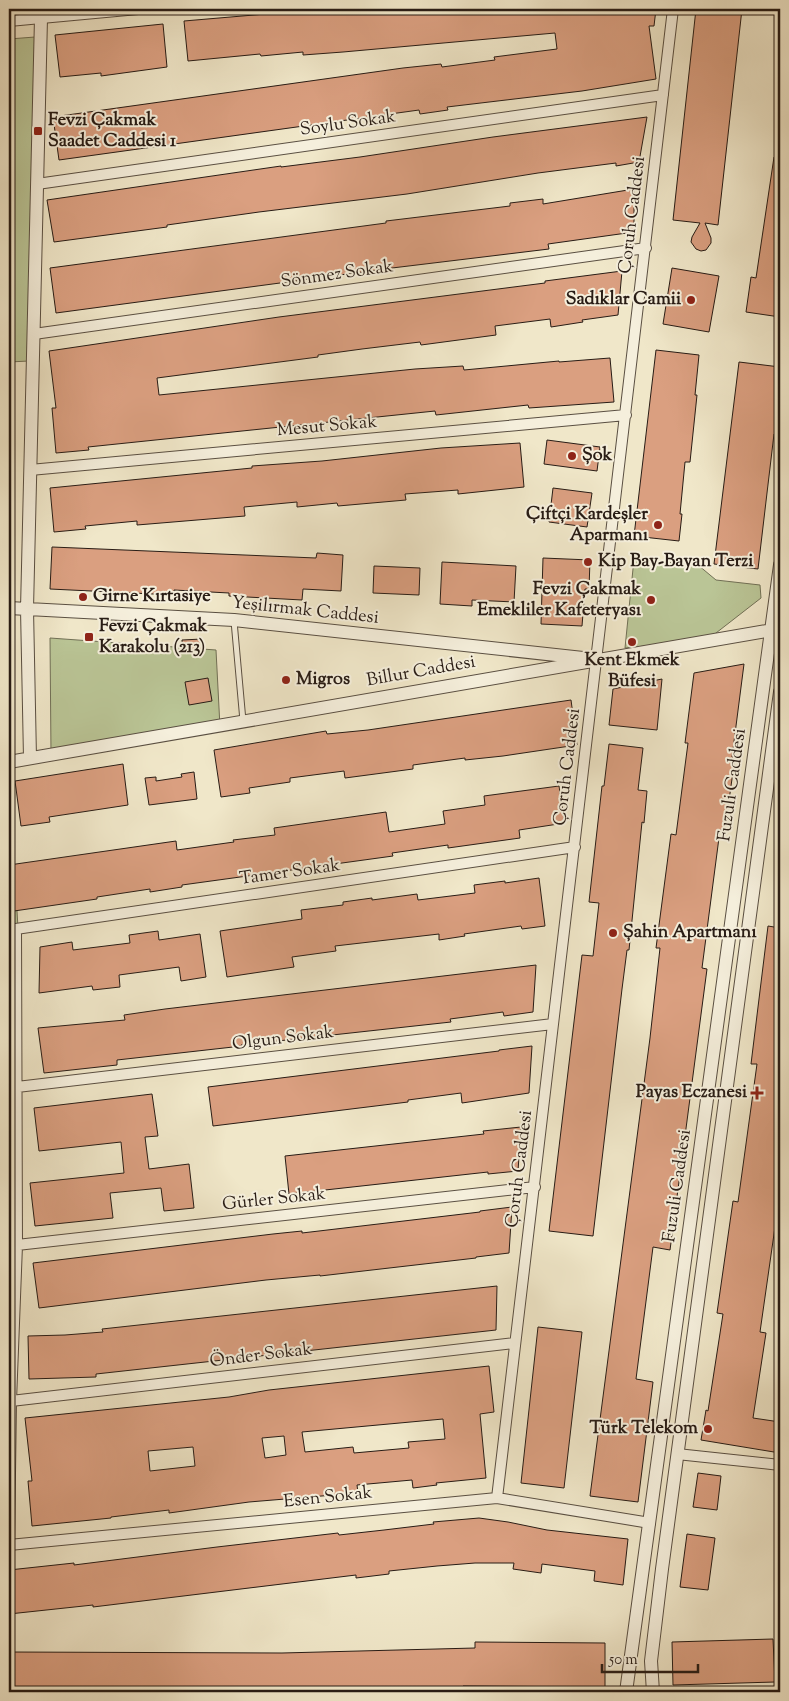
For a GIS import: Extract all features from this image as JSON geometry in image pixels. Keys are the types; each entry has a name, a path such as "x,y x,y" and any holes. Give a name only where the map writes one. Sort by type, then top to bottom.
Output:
{"street":[{"path":"9,21 25,14 41,18 138,9"},
{"name":"Çoruh Caddesi","path":"497,1498 514,1343 598,659 673,9"},
{"path":"30,758 27,609 41,18"},
{"name":"Soylu Sokak","path":"37,184 663,95"},
{"name":"Sönmez Sokak","path":"34,334 646,248"},
{"name":"Mesut Sokak","path":"30,470 626,415"},
{"name":"Fuzuli Caddesi","path":"626,1692 776,629 780,565"},
{"name":"Yeşilırmak Caddesi","path":"9,608 234,620 598,659"},
{"name":"Billur Caddesi","path":"9,762 776,629"},
{"name":"Fuzuli Caddesi","path":"654,1692 650,1661 780,692"},
{"name":"Tamer Sokak","path":"12,929 575,847"},
{"path":"9,1545 11,1401 17,1246 17,1087 12,929"},
{"name":"Olgun Sokak","path":"17,1087 553,1024"},
{"name":"Gürler Sokak","path":"17,1246 534,1187"},
{"name":"Önder Sokak","path":"11,1401 514,1343"},
{"path":"678,1454 780,1465"},
{"name":"Esen Sokak","path":"9,1545 497,1498 650,1523"}],"lane":[{"path":"234,620 243,721"}],"green space":[{"path":"35,37 29,361 9,362 9,39"},
{"path":"634,559 698,565 716,580 760,585 761,598 707,640 625,648"},
{"path":"50,638 216,650 220,727 51,754"},
{"path":"9,791 18,928 9,929"}],"building":[{"path":"324,9 656,9 654,26 649,26 656,79 582,91 447,107 448,110 420,114 419,110 59,160 53,117 403,68 441,64 442,67 495,60 494,57 557,49 555,33 343,52 303,55 303,52 261,56 260,54 188,61 184,21"},
{"path":"696,9 742,9 718,225 705,223 711,243 706,250 701,251 696,249 691,242 700,223 673,220"},
{"path":"163,24 167,67 101,76 101,73 60,77 55,35"},
{"path":"647,117 639,162 538,173 407,194 259,212 167,225 167,227 54,242 47,200 281,166 360,157"},
{"path":"774,157 780,157 780,317 746,312 751,277 756,278"},
{"path":"634,189 634,232 548,244 549,249 56,313 50,268 386,223 386,221 510,206 510,203 543,199 543,204"},
{"name":"Sadıklar Camii","path":"672,268 719,276 709,332 663,324"},
{"path":"622,271 618,315 551,327 550,319 495,326 496,335 421,345 420,342 362,349 318,355 318,357 157,378 159,395 415,369 463,366 464,370 610,358 614,402 529,408 528,405 436,415 435,411 88,447 89,450 56,453 52,408 56,408 49,351 279,317 545,283 545,281"},
{"path":"656,350 699,355 690,462 685,462 679,541 634,536"},
{"path":"739,362 780,367 780,407 777,434 774,434 758,569 714,564"},
{"path":"547,440 600,447 597,471 544,464"},
{"path":"520,443 524,487 458,494 458,490 405,494 406,500 338,506 337,503 297,507 297,502 244,507 245,516 137,525 137,521 85,526 86,529 54,532 50,488 252,468 252,466 322,461 441,448"},
{"path":"553,488 592,493 587,527 549,522"},
{"path":"52,547 316,558 317,553 343,555 341,591 303,589 302,600 229,596 229,593 174,590 174,595 50,589"},
{"path":"543,558 590,560 589,589 585,589 582,626 541,624"},
{"path":"442,562 516,566 514,602 472,600 472,606 440,604"},
{"path":"374,566 420,568 419,595 373,593"},
{"path":"202,639 203,652 183,653 182,640"},
{"path":"744,664 732,757 735,757 725,830 720,830 702,968 707,969 670,1250 653,1247 636,1379 653,1382 638,1502 590,1496 650,1038 660,948 656,948 671,834 676,835 688,743 685,743 694,673"},
{"path":"208,678 212,701 189,705 185,682"},
{"path":"662,679 657,730 609,725 613,689"},
{"path":"571,700 577,745 503,756 465,760 465,758 413,765 413,769 345,778 344,771 290,778 290,782 249,788 250,793 221,797 214,750 326,731 327,734 368,730"},
{"path":"609,744 643,748 638,790 647,791 593,1236 549,1231 582,955 593,956 599,903 589,902 602,786 604,786"},
{"path":"123,764 128,805 49,817 50,822 21,826 15,781"},
{"path":"194,772 197,799 149,805 145,778 156,777 156,781 182,777 181,774"},
{"path":"559,786 565,823 519,830 520,838 448,848 448,845 392,853 393,856 182,885 182,887 150,892 150,889 14,911 9,865 176,841 177,850 234,842 233,840 275,835 274,828 386,812 389,832 445,824 443,811 485,805 484,796"},
{"path":"539,878 545,926 522,929 521,926 464,934 465,936 439,940 439,934 335,946 336,951 292,957 294,967 227,977 220,931 302,919 301,910 343,905 343,902 417,894 418,900 475,893 474,885"},
{"path":"768,926 780,928 780,1192 760,1332 766,1333 753,1418 780,1422 780,1453 701,1440 706,1410 708,1411 723,1314 717,1313 733,1201 738,1202 757,1064 751,1064"},
{"path":"158,931 159,940 200,934 206,977 181,981 179,967 119,975 120,987 93,990 92,986 39,993 40,947 72,942 73,950 130,943 129,935"},
{"path":"536,965 533,1012 504,1016 503,1012 450,1019 451,1022 117,1060 117,1065 44,1073 38,1028 125,1020 124,1015 165,1009"},
{"path":"532,1046 529,1093 462,1103 461,1093 408,1100 408,1102 213,1126 208,1087"},
{"path":"152,1094 158,1136 145,1137 149,1169 189,1164 194,1208 164,1211 161,1188 110,1193 113,1218 35,1226 30,1183 124,1173 121,1142 39,1151 34,1108"},
{"path":"521,1127 518,1171 488,1174 488,1172 289,1194 285,1156 484,1134 483,1131"},
{"path":"512,1207 509,1253 39,1308 33,1263"},
{"path":"497,1286 496,1330 96,1374 96,1377 29,1379 28,1336 103,1332 102,1329"},
{"path":"538,1327 582,1332 564,1488 521,1483"},
{"path":"489,1366 494,1412 480,1414 486,1478 436,1483 437,1485 413,1488 412,1480 357,1485 358,1493 249,1502 169,1513 169,1510 32,1526 28,1481 32,1481 25,1418 229,1397 269,1390","holes":["443,1419 445,1439 408,1442 409,1448 354,1453 353,1447 305,1452 302,1432","284,1436 286,1455 265,1458 262,1438","193,1447 195,1466 150,1471 148,1451"]},
{"path":"698,1473 721,1476 717,1510 693,1507"},
{"path":"479,1518 547,1530 628,1539 623,1585 594,1581 595,1571 542,1564 541,1573 513,1569 514,1563 475,1563 389,1571 389,1574 356,1578 356,1575 93,1607 93,1605 9,1614 9,1570 74,1563 74,1565"},
{"path":"687,1534 715,1538 708,1590 680,1587"},
{"path":"773,1639 775,1682 673,1685 672,1642"},
{"path":"475,1642 605,1643 605,1687 463,1686 463,1692 9,1692 9,1652 282,1653 475,1648"}],"place":[{"name":"Fevzi Çakmak Saadet Caddesi 1","path":"38,131"},
{"name":"Sadıklar Camii","path":"691,300"},
{"name":"Şok","path":"572,456"},
{"name":"Çiftçi Kardeşler Aparmanı","path":"658,525"},
{"name":"Kip Bay-Bayan Terzi","path":"588,562"},
{"name":"Girne Kırtasiye","path":"83,597"},
{"name":"Fevzi Çakmak Emekliler Kafeteryası","path":"651,600"},
{"name":"Fevzi Çakmak Karakolu (213)","path":"89,637"},
{"name":"Kent Ekmek Büfesi","path":"632,642"},
{"name":"Migros","path":"286,680"},
{"name":"Şahin Apartmanı","path":"613,933"},
{"name":"Payas Eczanesi","path":"757,1093"},
{"name":"Türk Telekom","path":"708,1429"}]}
